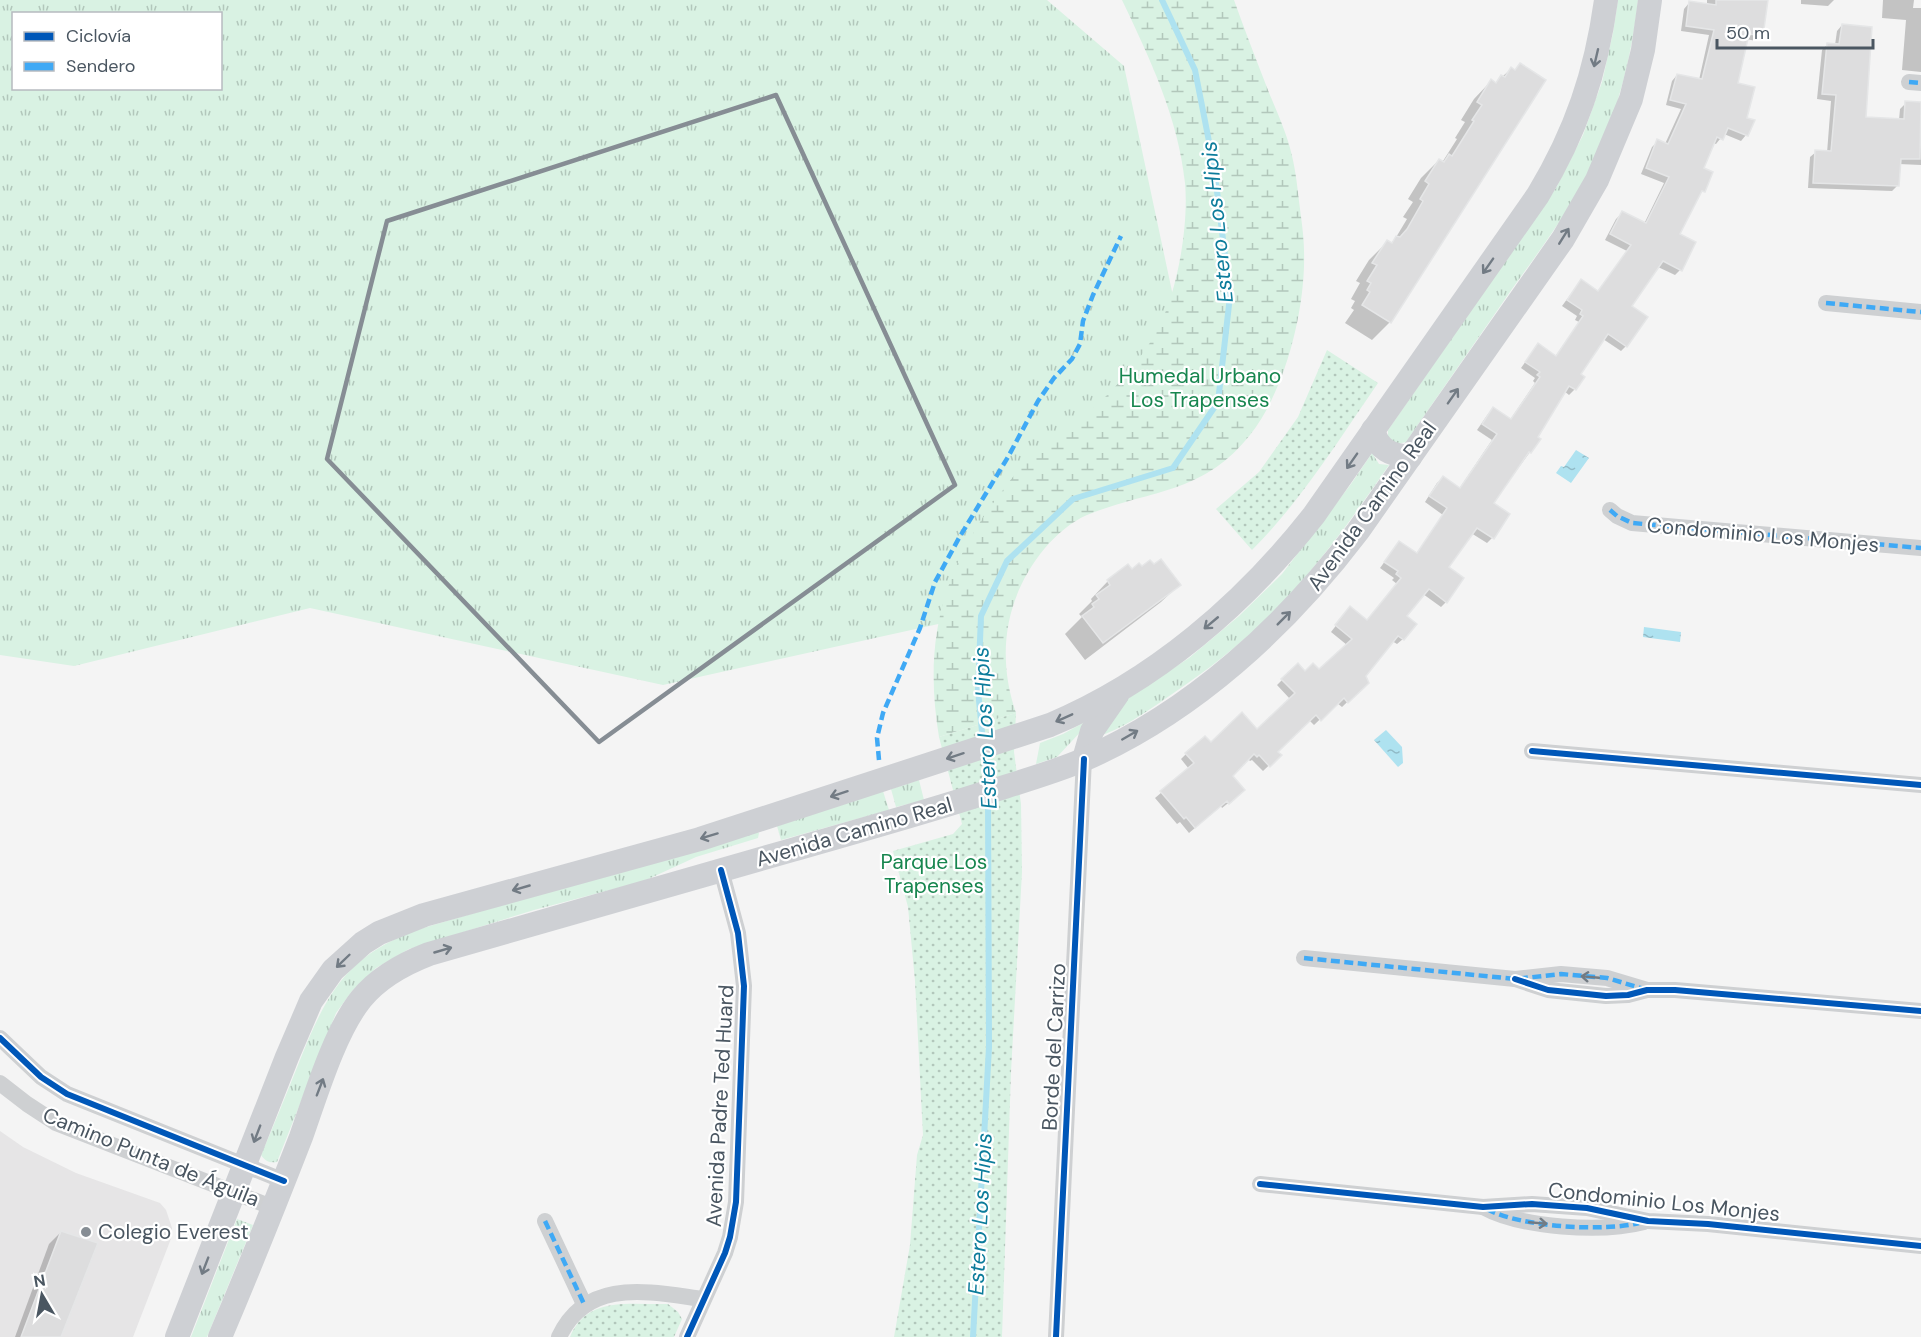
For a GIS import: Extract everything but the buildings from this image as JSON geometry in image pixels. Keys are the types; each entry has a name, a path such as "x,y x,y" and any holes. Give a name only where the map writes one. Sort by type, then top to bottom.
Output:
{"main road":[{"name":"Avenida Camino Real","path":"177,1337 311,1001 333,970 363,943 379,933 424,915 700,838 1030,732 1069,717 1124,686 1188,642 1245,594 1299,533 1525,214 1554,166 1585,98 1599,46 1606,0"},
{"name":"Avenida Camino Real","path":"220,1337 274,1208 343,1027 360,1000 383,978 412,960 429,954 927,812 1084,759 1126,738 1168,712 1220,675 1259,642 1299,603 1358,531 1563,239 1597,180 1631,99 1643,50 1650,0"},
{"path":"1373,430 1379,445 1385,450 1396,455 1410,457"},
{"path":"1084,759 1092,731 1099,718 1124,686"},
{"path":"753,861 763,850 767,839 768,828 765,818"}],"street":[{"path":"1826,303 1921,312"},
{"name":"Condominio Los Monjes","path":"1610,510 1632,523 1921,548"},
{"path":"1532,751 1921,785"},
{"name":"Borde del Carrizo","path":"1056,1337 1084,759"},
{"name":"Avenida Padre Ted Huard","path":"687,1337 725,1253 733,1220 744,1003 741,951 721,870"},
{"path":"1304,958 1515,979 1548,990 1606,996 1628,995 1647,990 1702,992 1921,1011"},
{"name":"Camino Punta de Águila","path":"0,1038 41,1077 67,1094 284,1181"},
{"name":"Camino Punta de Águila","path":"0,1083 56,1123 274,1208"},
{"name":"Condominio Los Monjes","path":"1260,1184 1483,1207 1532,1204 1587,1208 1648,1221 1708,1224 1921,1246"},
{"path":"545,1221 584,1304"},
{"path":"559,1337 571,1316 584,1304 596,1298 618,1293 639,1293 703,1299"}],"highlighted area":[{"path":"776,95 955,485 599,742 327,459 387,221"}],"shaded area":[{"name":"Colegio Everest","path":"0,1131 23,1147 76,1173 160,1203 166,1210 172,1236 133,1337 0,1337"}],"green space":[{"path":"0,0 1047,0 1124,66 1196,404 1088,449 988,613 663,685 310,608 74,666 0,655"},
{"name":"Humedal Urbano Los Trapenses","path":"1122,0 1234,0 1285,132 1296,174 1304,239 1304,273 1291,347 1274,395 1263,416 1232,455 1194,480 1175,488 1087,515 1064,529 1045,548 1031,566 1021,586 1008,627 1006,670 1016,713 939,737 934,673 936,642 949,585 961,557 994,502 1021,467 1089,412 1134,365 1156,333 1170,300 1180,260 1186,200 1176,135 1143,44"},
{"path":"1618,0 1638,0 1628,61 1618,100 1596,158 1568,209 1546,241 1406,442 1397,444 1388,439 1388,430 1556,188 1583,135 1602,82"},
{"path":"1327,350 1378,383 1303,491 1252,550 1216,509 1259,472 1298,417"},
{"path":"1372,453 1379,464 1389,465 1330,546 1282,603 1221,659 1141,715 1105,734 1103,732 1118,707 1135,693 1189,658 1239,616 1282,574"},
{"name":"Parque Los Trapenses","path":"1016,713 1014,752 1021,804 1022,872 1011,1072 1002,1337 894,1337 910,1245 917,1155 923,1135 915,981 908,907 893,851 953,834 962,824 939,737"},
{"path":"1083,723 1085,727 1057,757 1036,764 1040,743"},
{"path":"919,780 924,800 896,807 891,789"},
{"path":"883,791 889,810 781,840 777,826"},
{"path":"756,830 759,833 758,838 696,857 644,881 534,910 409,949 376,968 352,991 336,1013 277,1162 268,1162 261,1155 308,1040 330,997 357,964 375,950 423,928"},
{"path":"237,1219 253,1225 207,1337 191,1337"},
{"path":"625,1304 668,1304 678,1312 682,1319 674,1337 570,1337 587,1314 599,1308"}],"water":[{"path":"1576,450 1589,458 1571,483 1556,473 1561,466 1564,467"},
{"path":"1644,627 1681,632 1680,642 1643,637"},
{"path":"1386,730 1402,747 1403,763 1398,767 1374,740"}],"waterway":[{"name":"Estero Los Hipis","path":"983,742 978,690 981,616 1007,561 1073,499 1173,468 1218,402 1230,296 1214,167 1195,70 1162,0"},
{"name":"Estero Los Hipis","path":"984,752 987,787"},
{"name":"Estero Los Hipis","path":"973,1337 989,1047 988,797"}],"marked path":[{"path":"1909,82 1921,83"},
{"path":"879,760 877,738 883,713 920,628 935,582 1038,401 1054,378 1072,359 1080,344 1083,321 1093,295 1121,236"},
{"path":"1826,303 1921,312"},
{"path":"1610,510 1632,523 1921,548"},
{"path":"1304,958 1515,979 1561,974 1607,978 1644,989"},
{"path":"1487,1209 1501,1215 1540,1224 1605,1227 1639,1223"},
{"path":"545,1221 584,1304"}],"cycle path":[{"path":"1532,751 1921,785"},
{"path":"1056,1337 1084,759"},
{"path":"687,1337 725,1253 736,1202 744,986 738,933 721,870"},
{"path":"1515,979 1548,990 1606,996 1628,995 1647,990 1675,990 1921,1011"},
{"path":"0,1038 41,1077 67,1094 284,1181"},
{"path":"1260,1184 1483,1207 1532,1204 1587,1208 1648,1221 1708,1224 1921,1246"}],"place":[{"name":"Colegio Everest","path":"86,1232"}]}
